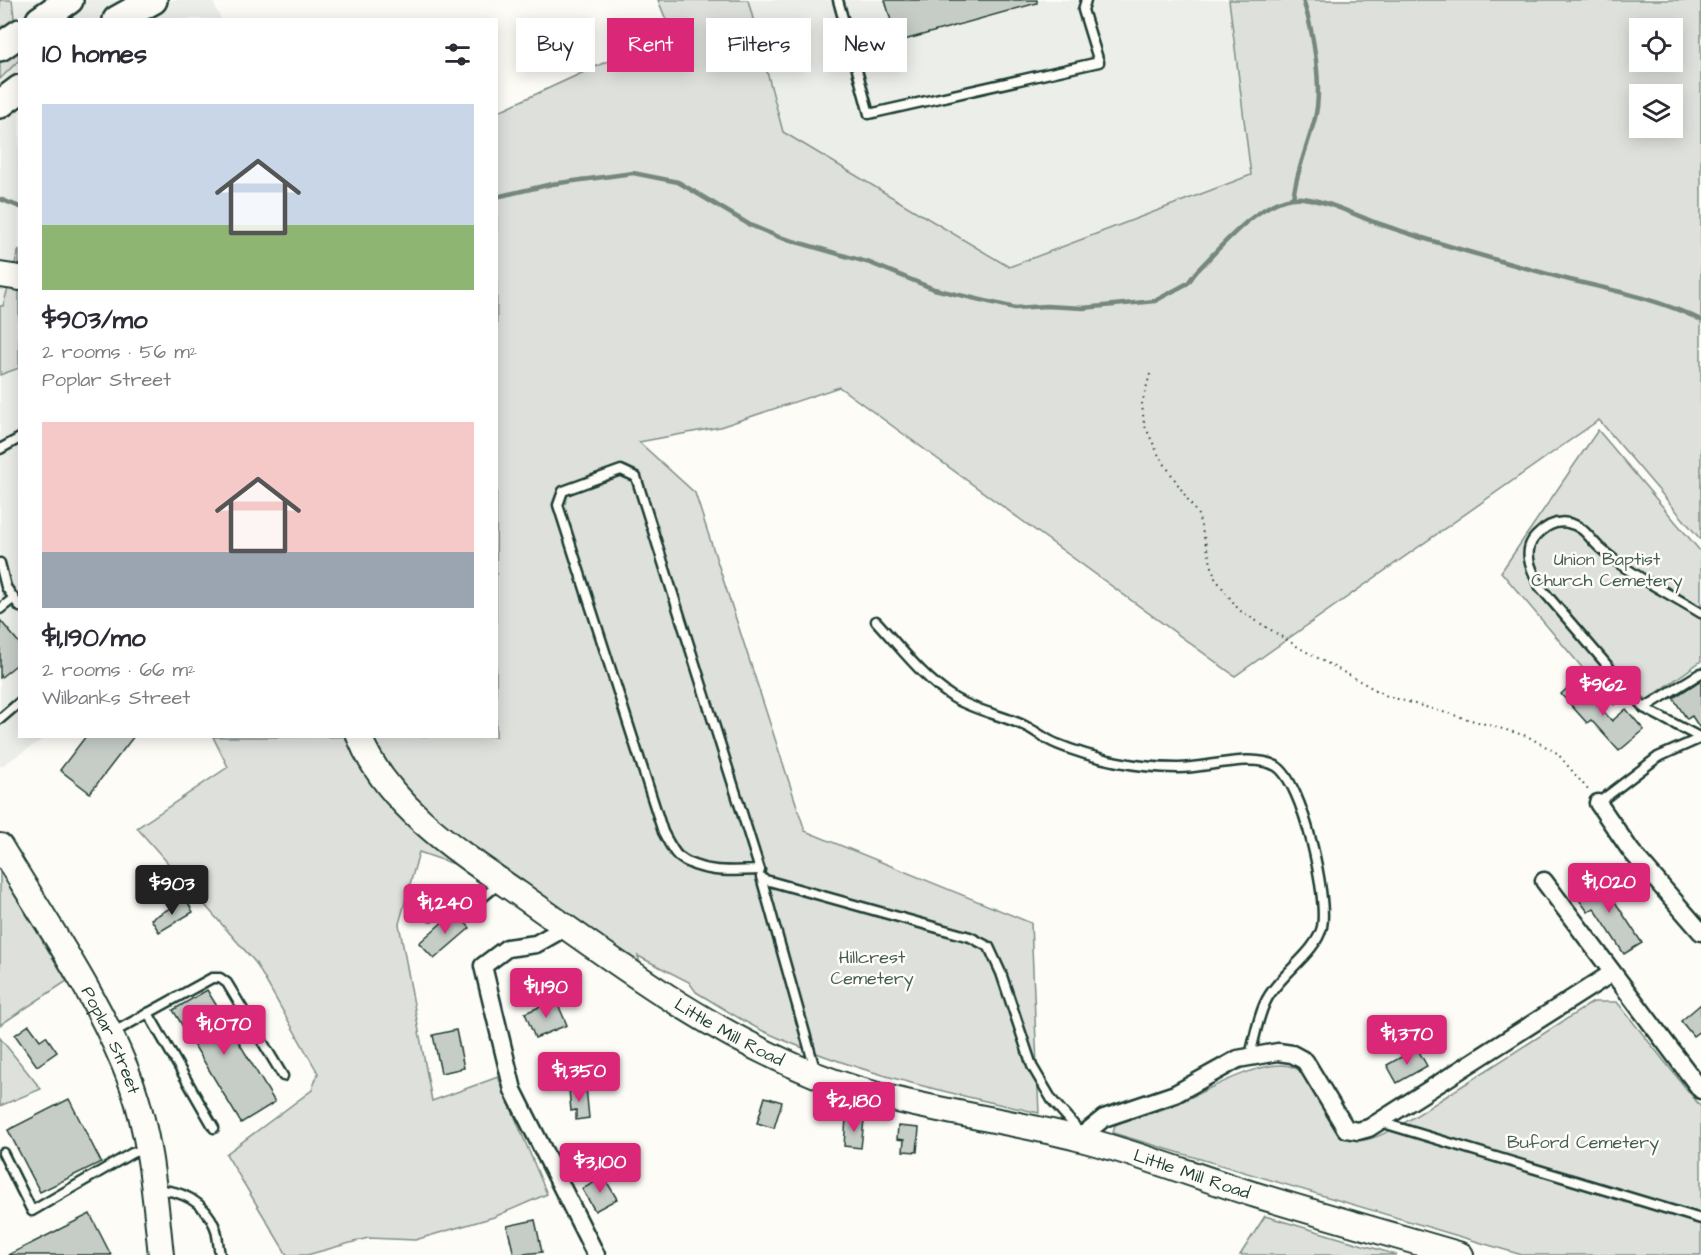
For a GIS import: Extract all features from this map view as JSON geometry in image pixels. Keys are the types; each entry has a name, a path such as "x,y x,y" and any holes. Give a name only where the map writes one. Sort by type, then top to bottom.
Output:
{"main road":[{"path":"43,18 69,0"},
{"path":"121,18 153,0"},
{"path":"0,47 18,34"},
{"path":"0,104 18,90"}],"street":[{"path":"0,275 18,278"},
{"name":"Little Mill Road","path":"361,738 364,748 387,782 430,830 566,927 711,1025 817,1075 907,1102 1079,1138 1257,1196 1461,1255"},
{"path":"1598,803 1631,851 1701,932"},
{"name":"Poplar Street","path":"0,846 111,1034 133,1087 148,1148 161,1255"},
{"path":"1544,881 1701,1090"},
{"path":"566,927 536,944 507,948 483,966 513,1090 596,1255"},
{"path":"1079,1138 1104,1118 1175,1094 1238,1059 1250,1055 1278,1052 1292,1054 1305,1061 1347,1129 1358,1131 1379,1121 1612,974"}],"lane":[{"path":"838,0 868,114 1099,62 1083,10 1086,0"},
{"path":"0,449 18,439"},
{"path":"817,1075 761,875 636,477 621,470 563,491 558,505 663,832 678,855 696,866 761,875 970,937 989,947 1001,973 1032,1066 1052,1100 1076,1126 1079,1138"},
{"path":"1701,613 1642,580 1577,526 1558,522 1545,527 1530,542 1528,564 1540,587 1644,708 1701,738"},
{"path":"0,563 6,587 18,604"},
{"path":"0,609 14,598"},
{"path":"876,621 933,681 954,698 1026,726 1065,747 1105,759 1174,768 1257,761 1273,764 1285,772 1293,785 1302,811 1319,883 1323,919 1321,931 1314,945 1280,980 1266,1000 1250,1055"},
{"path":"1644,708 1701,673"},
{"path":"0,719 18,704"},
{"path":"1598,803 1658,757 1701,738"},
{"path":"430,916 446,894 471,907 502,882"},
{"path":"111,1034 212,978 220,978 227,982 283,1076"},
{"path":"148,1013 214,1128"},
{"path":"1379,1121 1701,1219"},
{"path":"3,1153 32,1211 132,1153 148,1148"},
{"path":"154,1190 173,1189 195,1201 215,1226 220,1255"}],"path":[{"path":"1150,374 1142,404 1144,424 1158,454 1198,514 1215,578 1239,610 1302,650 1387,696 1527,736 1557,753 1598,803"}],"shaded area":[{"path":"12,0 212,0 221,18 18,18 18,39"},
{"path":"748,0 1229,0 1251,175 1009,267 783,132 767,72 811,72 811,18 753,18"},
{"path":"18,61 18,253 3,306 0,306 0,79"},
{"path":"18,368 18,738 44,738 0,767 0,375"}],"green space":[{"path":"0,0 12,0 18,61 0,79"},
{"name":"Hillcrest Cemetery","path":"658,0 748,0 753,18 706,18 706,72 767,72 783,132 1009,267 1251,175 1229,0 1701,0 1701,540 1599,420 1235,676 839,387 720,427 639,442 695,493 805,831 1031,923 1039,1113 899,1080 830,1058 763,1031 696,992 689,982 638,956 643,976 530,890 419,852 399,924 432,1101 498,1077 547,1194 494,1217 415,1240 368,1238 307,1255 287,1255 226,1154 312,1090 318,1073 255,962 137,828 228,767 214,738 498,738 498,112 584,72 595,72 595,67 607,61 607,72 694,72 694,18 665,18"},
{"path":"18,253 18,368 0,375 0,306 3,306"},
{"name":"Union Baptist Church Cemetery","path":"1598,430 1701,552 1701,661 1647,700 1636,690 1614,705 1501,572"},
{"path":"0,871 67,981 0,1025"},
{"name":"Buford Cemetery","path":"1593,1002 1617,1002 1701,1107 1701,1255 1522,1255 1113,1133 1115,1125 1122,1122 1174,1105 1250,1071 1281,1065 1293,1067 1304,1074 1339,1133 1350,1139 1373,1138 1419,1114"},
{"path":"0,1038 41,1089 0,1106"},
{"path":"1265,1216 1397,1255 1240,1255"}],"building":[{"path":"885,0 1037,0 1037,3 907,39 907,18 890,18"},
{"path":"0,620 18,642 18,664 0,678"},
{"path":"1576,680 1612,721 1626,709 1644,730 1619,751 1591,720 1587,723 1561,694"},
{"path":"1701,680 1701,730 1692,716 1687,719 1673,698"},
{"path":"84,738 132,738 90,793 60,770"},
{"path":"1598,876 1642,943 1624,954 1594,908 1588,912 1574,893"},
{"path":"186,899 193,912 159,932 151,919"},
{"path":"455,911 470,928 434,959 419,943"},
{"path":"207,990 275,1102 241,1123 173,1010"},
{"path":"556,1000 567,1025 535,1038 525,1013"},
{"path":"1701,1004 1701,1030 1693,1036 1681,1021"},
{"path":"29,1025 40,1040 46,1036 57,1052 37,1066 15,1035"},
{"path":"456,1030 464,1068 441,1073 433,1035"},
{"path":"1417,1048 1427,1066 1397,1083 1387,1065"},
{"path":"586,1087 589,1118 576,1120 576,1110 571,1111 569,1089"},
{"path":"765,1097 782,1102 774,1128 757,1123"},
{"path":"69,1099 101,1162 40,1192 8,1130"},
{"path":"846,1118 864,1120 861,1148 844,1146"},
{"path":"898,1126 919,1128 917,1152 903,1151 904,1140 897,1139"},
{"path":"604,1177 617,1199 595,1211 582,1189"},
{"path":"90,1214 111,1255 8,1255"},
{"path":"535,1220 542,1252 514,1255 507,1226"}],"waterway":[{"path":"1293,198 1315,118 1318,91 1316,59 1303,0"},
{"path":"498,197 552,184 633,173 678,182 750,225 779,237 870,263 934,289 1015,308 1046,306 1083,308 1155,301 1188,283 1216,251 1266,208 1292,198 1311,199 1422,238 1566,279 1618,291 1701,320"},
{"path":"0,199 18,206"}]}
